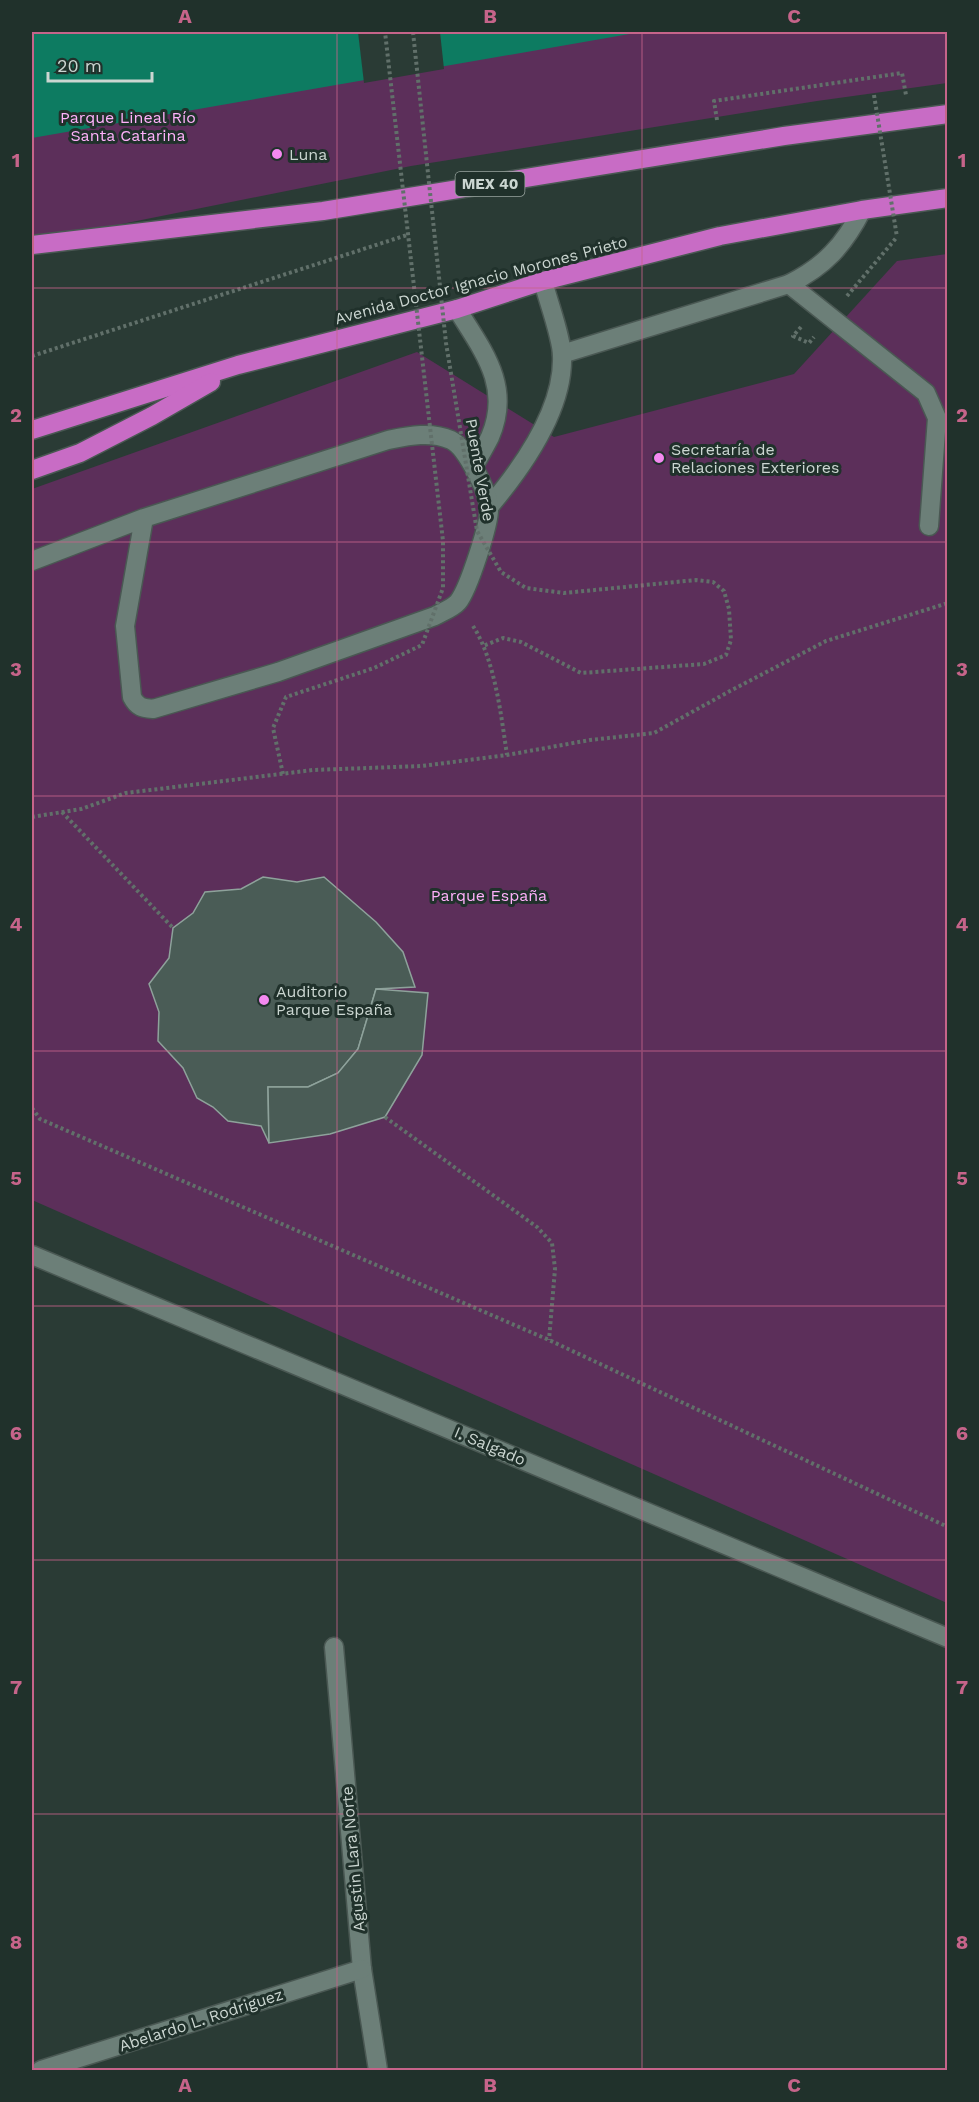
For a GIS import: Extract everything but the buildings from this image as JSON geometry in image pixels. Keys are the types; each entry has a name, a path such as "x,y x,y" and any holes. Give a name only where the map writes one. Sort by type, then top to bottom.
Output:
{"highway":[{"name":"MEX 40","path":"32,245 323,211 772,138 948,114"},
{"name":"Avenida Doctor Ignacio Morones Prieto","path":"32,430 238,366 457,309 543,281 720,236 862,210 948,198"},
{"path":"32,470 80,453 152,416 238,366"}],"street":[{"path":"562,354 789,284 811,273 837,249 850,233 862,210"},
{"path":"489,507 515,476 555,401 561,378 562,354 543,281"},
{"path":"789,284 926,393 937,418 929,525"},
{"path":"457,309 491,367 498,389 497,413 490,437 474,466"},
{"path":"32,561 144,518 388,440 411,435 426,435 451,440 464,449 474,466 489,507 485,534 458,603 417,624 278,672 153,709 136,705 132,697 125,626 144,518"},
{"name":"I. Salgado","path":"32,1256 948,1638"},
{"name":"Agustin Lara Norte","path":"334,1647 362,1969 378,2070"},
{"name":"Abelardo L. Rodriguez","path":"41,2070 362,1969"}],"path":[{"path":"283,774 273,728 286,697 374,668 422,645 443,588 443,541 385,32"},
{"name":"Puente Verde","path":"413,32 446,343 477,531 501,572 526,588 564,593 696,580 713,582 724,591 729,609 731,640 726,655 704,664 581,674 521,642 503,638 483,646"},
{"path":"718,122 714,101 902,72 911,119"},
{"path":"863,97 874,95 897,237"},
{"path":"32,356 407,235"},
{"path":"458,603 480,637 483,646 499,701 507,755"},
{"path":"32,816 81,809 126,793 339,768 422,766 507,755 590,740 654,733 826,641 948,603"},
{"path":"62,812 173,928"},
{"path":"32,1108 40,1119 549,1340 948,1527"},
{"path":"385,1117 537,1227 552,1243 555,1269 549,1340"}],"green space":[{"name":"Parque Lineal Río Santa Catarina","path":"32,32 947,32 947,83 817,101 411,166 32,242"},
{"name":"Parque España","path":"947,254 947,1603 32,1200 32,489 417,352 554,437 794,374 897,261"}],"shaded area":[{"path":"32,32 641,32 32,138"}],"pier":[{"path":"358,32 440,32 444,69 364,83"}],"place":[{"name":"Luna","path":"277,154"},
{"name":"Secretaría de Relaciones Exteriores","path":"659,458"},
{"name":"Auditorio Parque España","path":"264,1000"}]}
